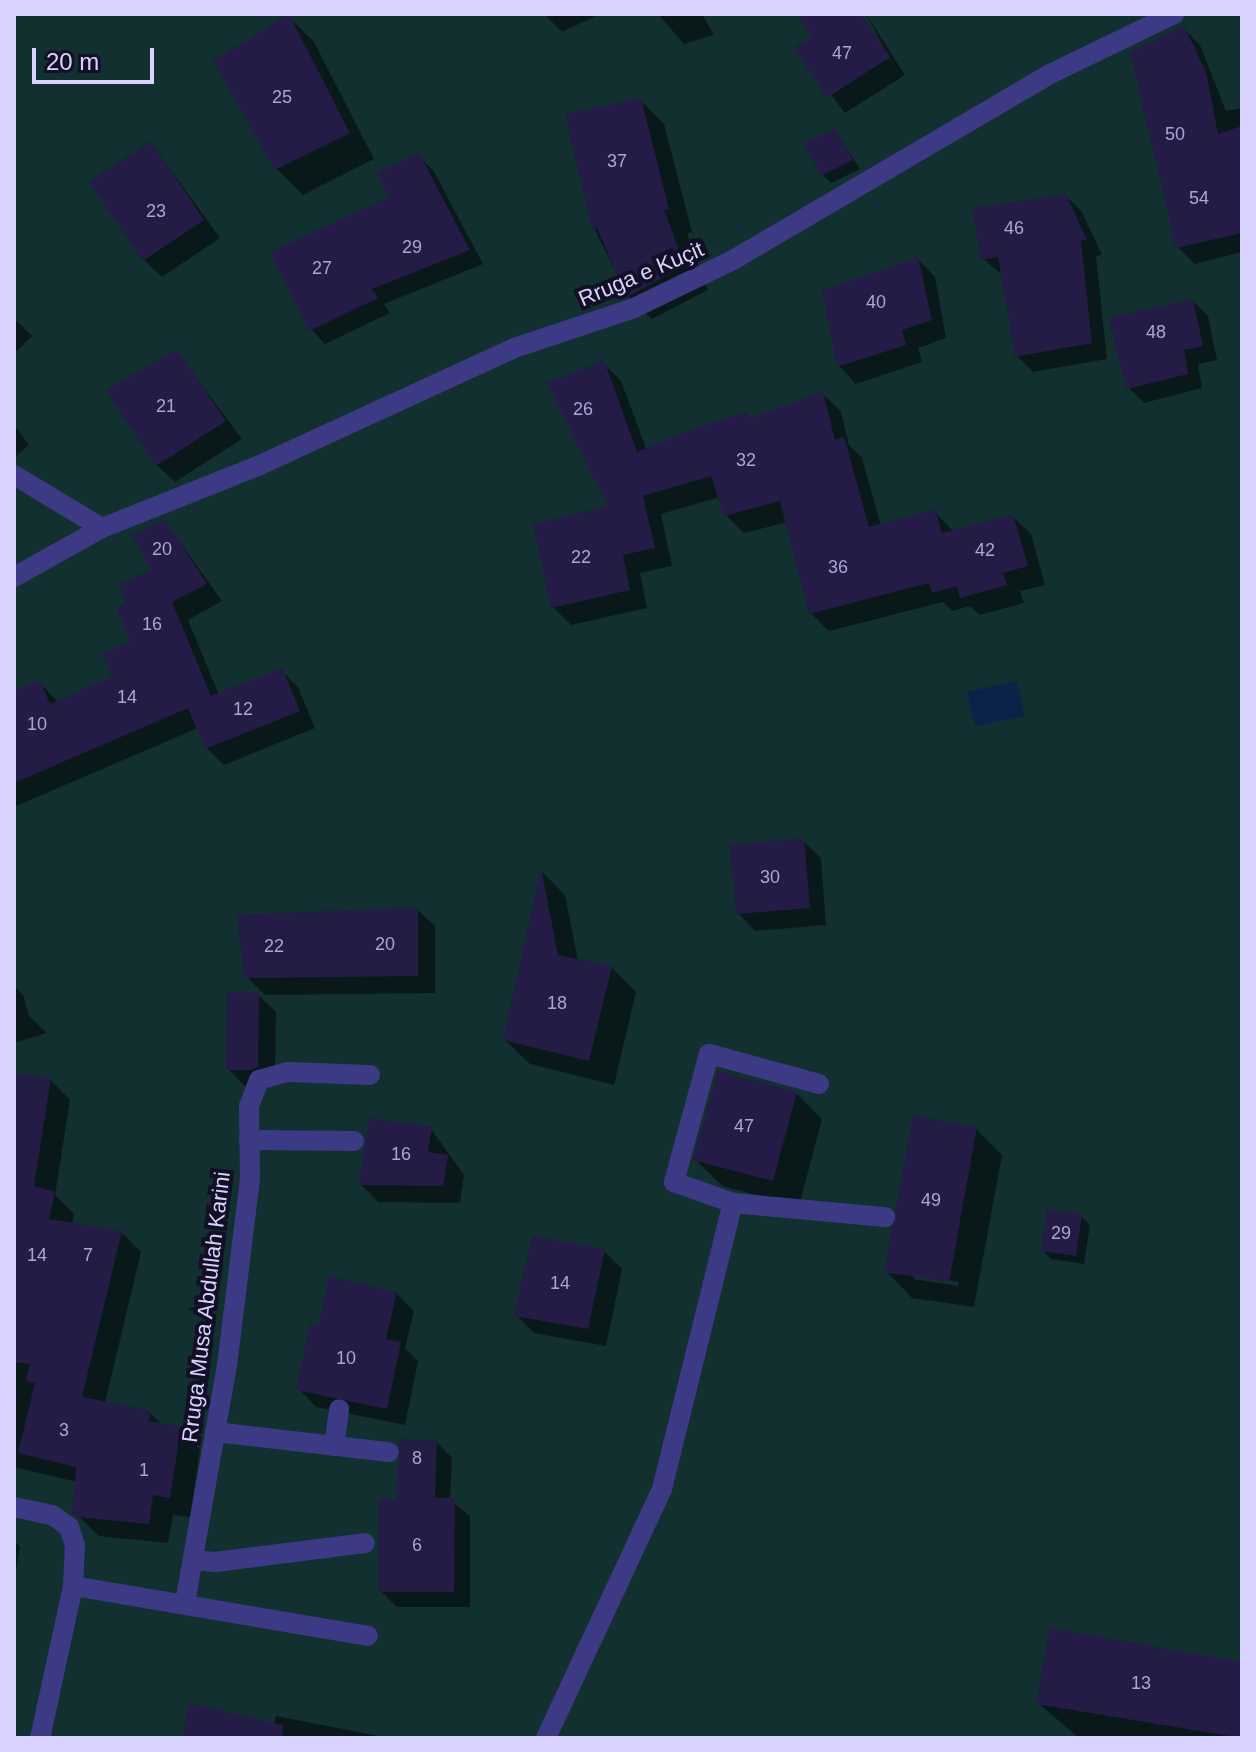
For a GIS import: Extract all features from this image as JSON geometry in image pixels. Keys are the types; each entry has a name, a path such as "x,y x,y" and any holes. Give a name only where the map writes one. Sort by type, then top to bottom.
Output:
{"street":[{"name":"Rruga e Kuçit","path":"14,577 102,528 258,466 514,348 634,308 733,260 1048,75 1174,14"},
{"path":"14,475 102,528"},
{"path":"819,1084 709,1054 674,1182 733,1203 885,1217"},
{"name":"Rruga Musa Abdullah Karini","path":"185,1603 215,1432 250,1179 249,1106 259,1080 287,1072 370,1075"},
{"path":"249,1140 354,1141"},
{"path":"546,1738 662,1489 733,1203"},
{"path":"334,1446 339,1409"},
{"path":"215,1432 389,1452"},
{"path":"14,1507 52,1515 69,1527 75,1545 73,1586 40,1738"},
{"path":"193,1560 215,1562 365,1543"},
{"path":"73,1586 368,1636"}],"green space":[{"path":"14,14 1242,14 1242,1738 14,1738"}],"water":[{"path":"1017,681 1025,716 975,726 967,692"}],"building":[{"path":"289,14 350,133 275,170 213,61"},
{"path":"797,14 861,14 890,57 827,98 794,48 812,36"},
{"path":"1184,26 1206,72 1218,134 1242,126 1242,233 1176,248 1130,52"},
{"path":"641,98 669,209 664,210 685,266 627,297 597,228 592,229 565,114"},
{"path":"835,129 853,160 821,176 804,143"},
{"path":"151,141 204,220 143,261 89,182"},
{"path":"419,153 470,250 372,289 378,298 309,331 270,252 389,197 377,173"},
{"path":"1066,194 1087,240 1081,240 1092,343 1015,357 998,257 981,260 972,208"},
{"path":"918,257 932,320 902,330 906,345 837,367 822,290"},
{"path":"1193,299 1203,346 1184,350 1188,374 1127,389 1108,318"},
{"path":"177,349 226,421 156,466 106,390"},
{"path":"604,360 637,452 700,426 747,412 750,418 823,392 835,440 844,437 869,527 935,509 942,533 1013,514 1028,566 1003,573 1007,585 960,598 957,586 932,593 929,583 809,614 780,501 724,516 711,476 643,496 655,548 623,555 630,590 551,608 533,524 608,506 547,383"},
{"path":"165,519 207,584 172,602 211,696 282,668 300,711 205,749 188,708 14,783 14,691 40,680 50,704 112,677 102,653 131,641 116,607 126,603 119,584 152,570 132,535"},
{"path":"804,838 810,908 736,914 730,845"},
{"path":"541,868 558,955 612,966 589,1061 503,1040"},
{"path":"418,907 418,976 245,978 236,915"},
{"path":"227,992 259,993 258,1067 251,1070 226,1070"},
{"path":"718,1071 797,1092 773,1181 693,1160"},
{"path":"14,1073 51,1078 34,1186 55,1192 49,1219 122,1231 82,1397 150,1410 149,1421 181,1427 170,1498 153,1495 149,1524 77,1517 72,1513 76,1467 18,1453 35,1383 26,1381 30,1364 14,1362"},
{"path":"913,1115 977,1127 949,1282 884,1272"},
{"path":"369,1118 432,1127 428,1152 448,1155 443,1186 359,1185"},
{"path":"1047,1209 1082,1214 1076,1256 1041,1251"},
{"path":"532,1236 605,1249 588,1329 514,1316"},
{"path":"329,1276 397,1292 386,1339 401,1342 387,1409 296,1390 310,1324 318,1326"},
{"path":"399,1439 437,1440 435,1498 455,1498 454,1592 379,1592 379,1499 396,1499"},
{"path":"1050,1628 1242,1662 1242,1738 1036,1704"},
{"path":"190,1703 283,1725 282,1738 182,1738"}]}
